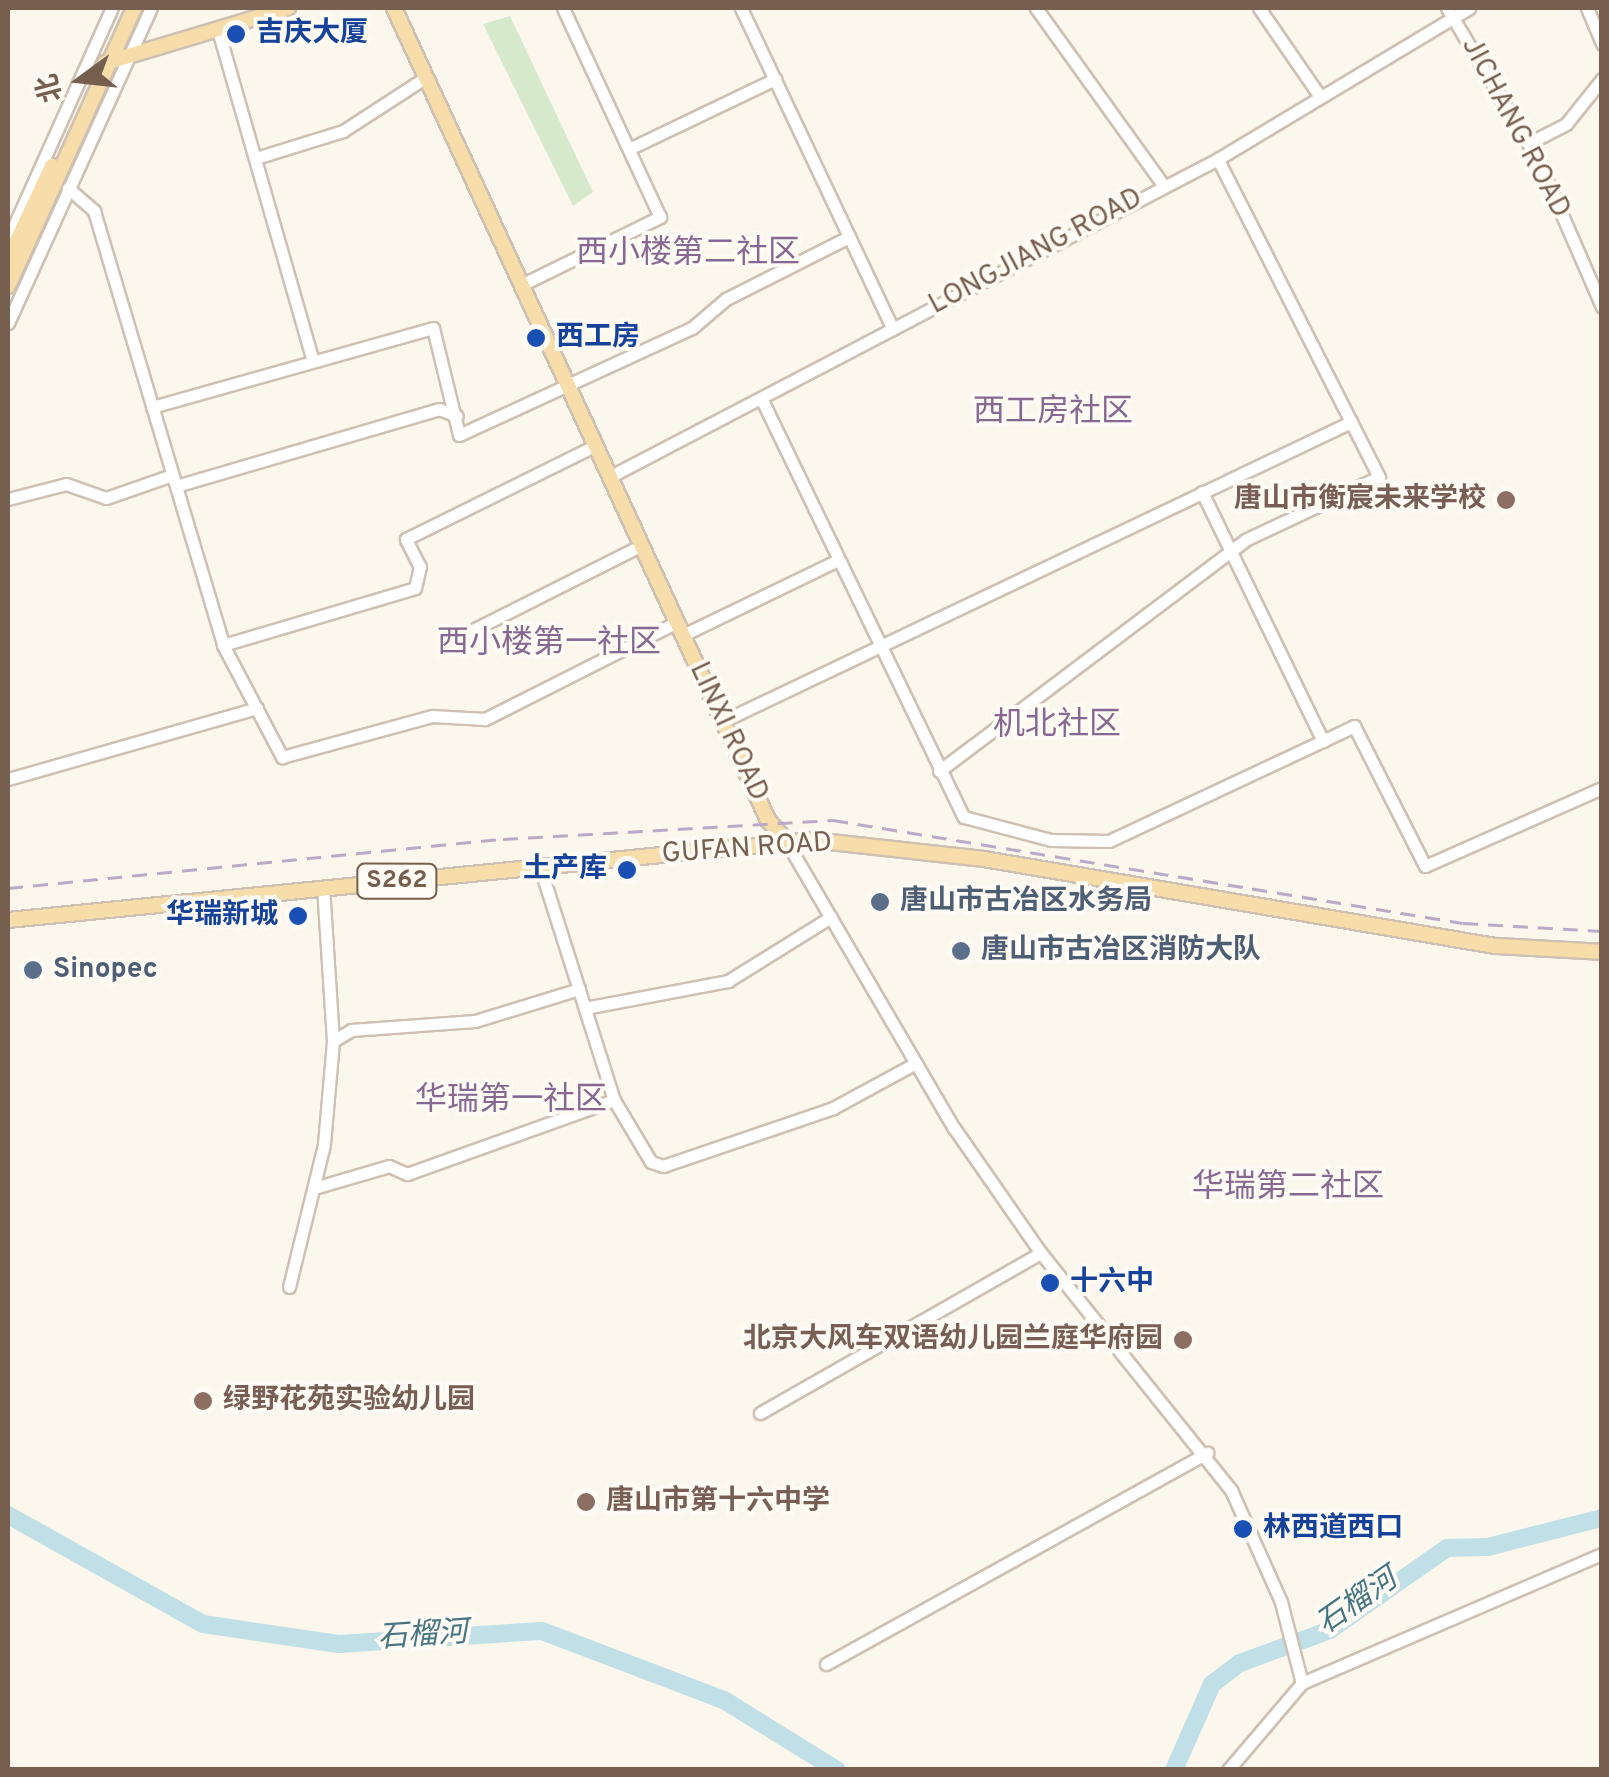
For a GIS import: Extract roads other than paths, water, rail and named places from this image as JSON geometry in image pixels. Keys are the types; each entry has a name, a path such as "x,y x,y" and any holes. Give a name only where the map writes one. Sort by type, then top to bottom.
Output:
{"main road":[{"path":"8,286 125,8"},
{"path":"8,260 134,8"},
{"path":"105,63 288,8"},
{"name":"LINXI ROAD","path":"394,8 722,721 786,842"},
{"name":"GUFAN ROAD","path":"8,920 786,842 891,845 1495,946 1602,952"}],"street":[{"path":"8,240 112,8"},
{"path":"8,322 151,8"},
{"path":"523,284 656,223 660,211 563,8"},
{"path":"742,8 892,329"},
{"path":"1036,8 1162,182"},
{"path":"1259,8 1318,95"},
{"name":"LONGJIANG ROAD","path":"611,476 762,400 1162,182 1218,158 1451,12 1469,8"},
{"path":"1587,8 1602,44"},
{"name":"JICHANG ROAD","path":"1451,12 1530,143 1602,307"},
{"path":"218,30 313,361"},
{"path":"256,158 342,131 426,77"},
{"path":"630,148 775,78"},
{"path":"1530,143 1566,124 1602,79"},
{"path":"938,771 1231,555 1379,477 1218,158"},
{"path":"68,188 94,211 223,644 282,757 418,719 485,719 838,560"},
{"path":"152,407 433,328 459,436 569,386 848,238"},
{"path":"762,400 964,818 1096,844 1354,726 1425,866 1602,788"},
{"path":"8,499 66,484 106,498 439,409 457,416"},
{"path":"722,721 1351,422"},
{"path":"223,644 416,588 420,568 406,539 596,445"},
{"path":"1202,492 1323,741"},
{"path":"455,639 642,546"},
{"path":"8,779 257,708"},
{"name":"LINXI ROAD","path":"786,842 916,1063 1041,1253 1207,1454 1282,1602 1300,1677"},
{"path":"540,867 614,1100 643,1156 664,1166 854,1100 916,1063"},
{"path":"290,1287 314,1188 333,1041 323,888"},
{"path":"585,1008 728,981 830,917"},
{"path":"333,1041 351,1030 475,1021 578,988"},
{"path":"333,1019 351,1030"},
{"path":"314,1188 389,1166 407,1174 614,1100"},
{"path":"760,1414 1041,1253"},
{"path":"826,1664 1207,1454"},
{"path":"1228,1770 1300,1677 1602,1554"}],"waterway":[{"name":"石榴河","path":"8,1515 203,1624 339,1644 542,1631 724,1700 837,1770"},
{"name":"石榴河","path":"1174,1770 1212,1684 1240,1663 1330,1630 1447,1548 1488,1547 1602,1518"}],"railway":[{"path":"8,888 503,839 833,820 1463,923 1602,931"}],"place":[{"name":"吉庆大厦","path":"236,34"},
{"name":"西工房","path":"536,338"},
{"name":"唐山市衡宸未来学校","path":"1506,500"},
{"name":"土产库","path":"627,870"},
{"name":"唐山市古冶区水务局","path":"880,902"},
{"name":"华瑞新城","path":"298,916"},
{"name":"唐山市古冶区消防大队","path":"961,951"},
{"name":"Sinopec","path":"33,970"},
{"name":"十六中","path":"1050,1283"},
{"name":"北京大风车双语幼儿园兰庭华府园","path":"1183,1340"},
{"name":"绿野花苑实验幼儿园","path":"203,1401"},
{"name":"唐山市第十六中学","path":"586,1502"},
{"name":"林西道西口","path":"1243,1529"}],"district":[{"name":"西小楼第二社区","path":"688,254"},
{"name":"西工房社区","path":"1053,413"},
{"name":"西小楼第一社区","path":"549,644"},
{"name":"机北社区","path":"1057,726"},
{"name":"华瑞第一社区","path":"511,1101"},
{"name":"华瑞第二社区","path":"1288,1188"}]}
